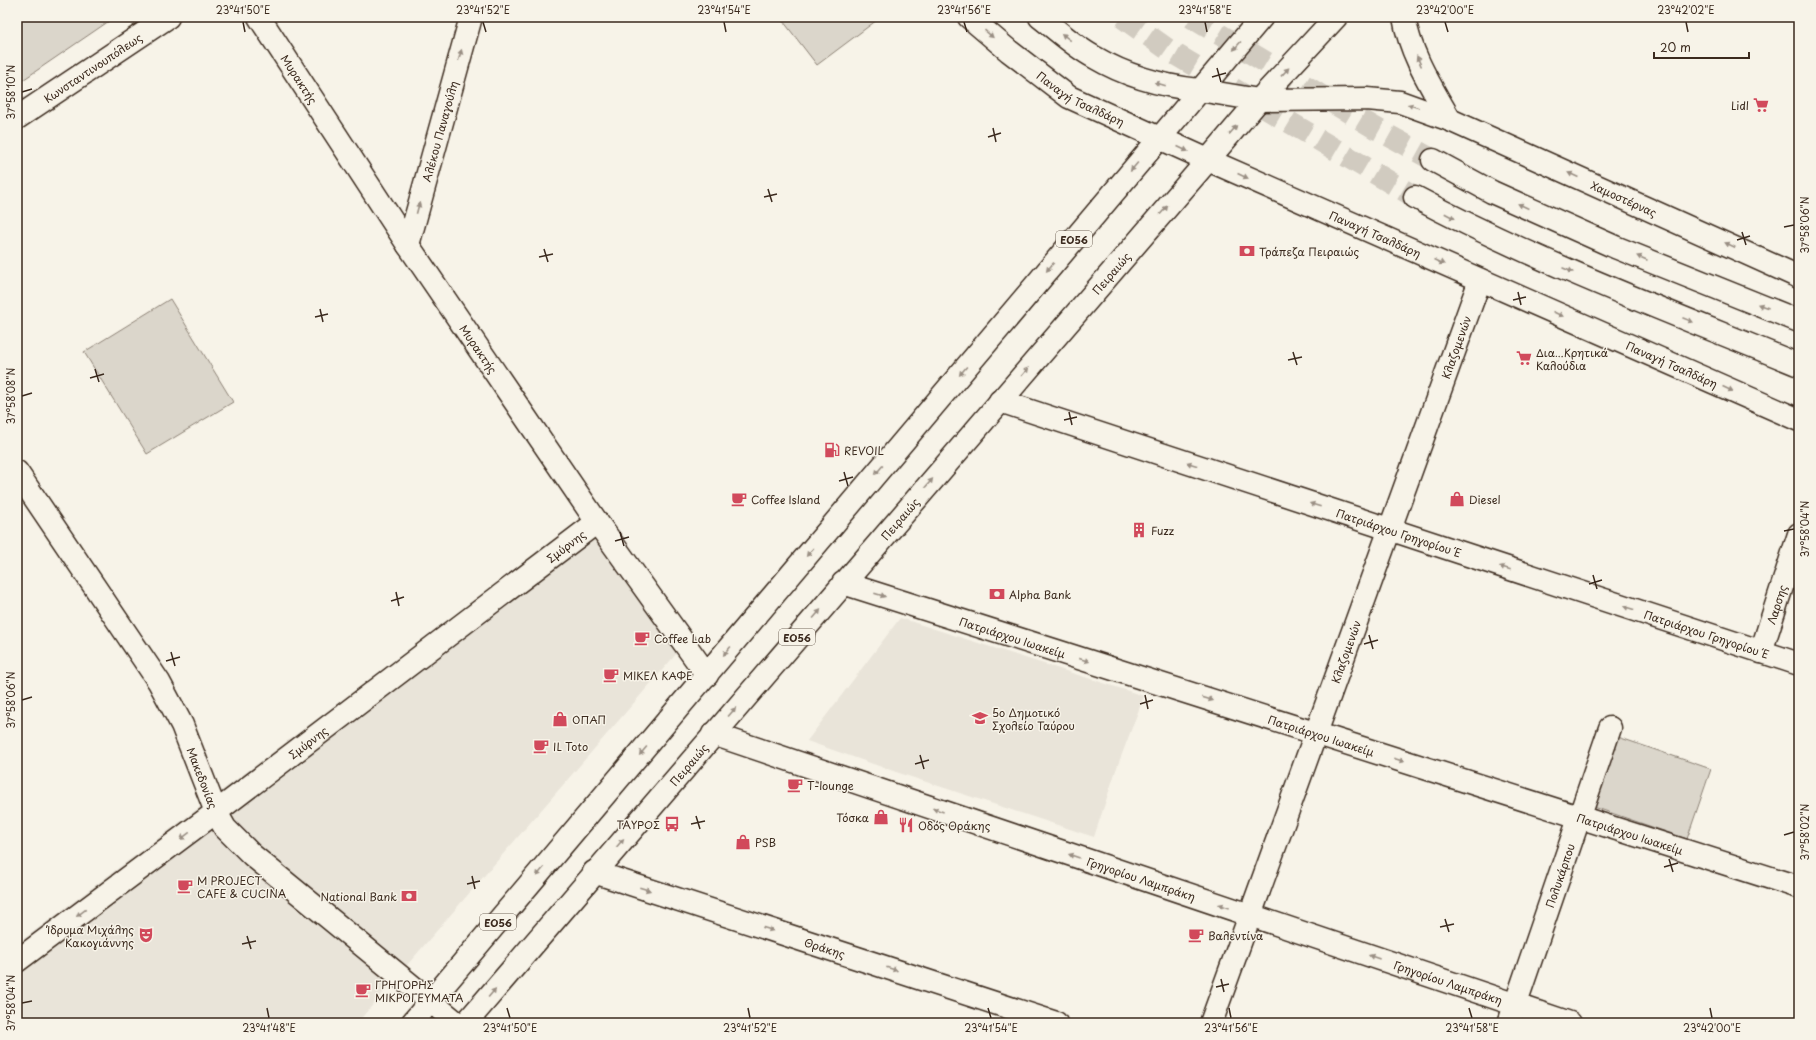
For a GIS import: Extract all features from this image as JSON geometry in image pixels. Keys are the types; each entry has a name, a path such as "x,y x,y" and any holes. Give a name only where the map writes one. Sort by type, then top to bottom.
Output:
{"street":[{"name":"Κωνσταντινουπόλεως","path":"17,118 168,17"},
{"name":"Μυρακτής","path":"258,17 408,245 597,522 707,675"},
{"name":"Αλέκου Παναγούλη","path":"408,245 471,17"},
{"name":"Παναγή Τσαλδάρη","path":"969,17 1008,51 1069,97 1208,160 1799,420"},
{"path":"1040,17 1093,57 1128,74 1172,87 1199,90"},
{"name":"ΕΟ56","path":"412,1023 1262,17"},
{"name":"Πειραιώς","path":"466,1023 594,872 1259,100 1336,17"},
{"path":"1404,17 1410,41 1428,82 1450,120"},
{"name":"Χαμοστέρνας","path":"1199,90 1259,100 1367,99 1400,102 1450,120 1799,277"},
{"path":"1433,160 1492,192 1608,244 1799,321"},
{"path":"1415,197 1470,226 1533,255 1799,365"},
{"name":"Κλαζομενών","path":"1211,1023 1480,280"},
{"name":"Πατριάρχου Γρηγορίου Ε΄","path":"1000,401 1799,664"},
{"name":"Μακεδονίας","path":"20,485 160,682 182,725 216,812 225,828 252,855 457,1023"},
{"name":"Σμύρνης","path":"17,961 216,812 597,522"},
{"name":"Λαρσης","path":"1761,652 1799,534"},
{"name":"Πατριάρχου Ιωακείμ","path":"843,583 1799,887"},
{"name":"Πολυκάρπου","path":"1512,1014 1610,728"},
{"name":"Γρηγορίου Λαμπράκη","path":"713,734 1250,915 1512,1014 1570,1023"},
{"name":"Θράκης","path":"594,872 1056,1023"}],"shaded area":[{"path":"27,17 115,17 17,84 17,24"},
{"path":"780,17 881,17 817,65"},
{"path":"170,299 233,402 147,454 84,352"},
{"path":"598,508 690,638 357,1023 17,1023 17,944"},
{"name":"5ο Δημοτικό Σχολείο Ταύρου","path":"900,618 1144,696 1116,770 1094,837 807,741"},
{"path":"1618,737 1711,769 1687,839 1594,807"}],"tunnel":[{"path":"1122,17 1173,53 1415,197"},
{"path":"1191,17 1375,128 1433,160"}],"place":[{"name":"Lidl","path":"1761,105"},
{"name":"Τράπεζα Πειραιώς","path":"1247,251"},
{"name":"Δια...Κρητικά Καλούδια","path":"1524,358"},
{"name":"REVOIL","path":"832,450"},
{"name":"Coffee Island","path":"739,499"},
{"name":"Diesel","path":"1457,499"},
{"name":"Fuzz","path":"1139,530"},
{"name":"Alpha Bank","path":"997,594"},
{"name":"Coffee Lab","path":"642,638"},
{"name":"ΜΙΚΕΛ ΚΑΦΕ","path":"611,675"},
{"name":"5ο Δημοτικό Σχολείο Ταύρου","path":"980,718"},
{"name":"ΟΠΑΠ","path":"560,719"},
{"name":"IL Toto","path":"541,746"},
{"name":"T-lounge","path":"795,785"},
{"name":"Τόσκα","path":"881,817"},
{"name":"ΤΑΥΡΟΣ","path":"672,824"},
{"name":"Οδός Θράκης","path":"906,825"},
{"name":"PSB","path":"743,842"},
{"name":"M PROJECT CAFE & CUCINA","path":"185,886"},
{"name":"National Bank","path":"409,896"},
{"name":"Ίδρυμα Μιχάλης Κακογιάννης","path":"146,935"},
{"name":"Βαλεντίνα","path":"1196,935"},
{"name":"ΓΡΗΓΟΡΗΣ ΜΙΚΡΟΓΕΥΜΑΤΑ","path":"363,990"}]}
